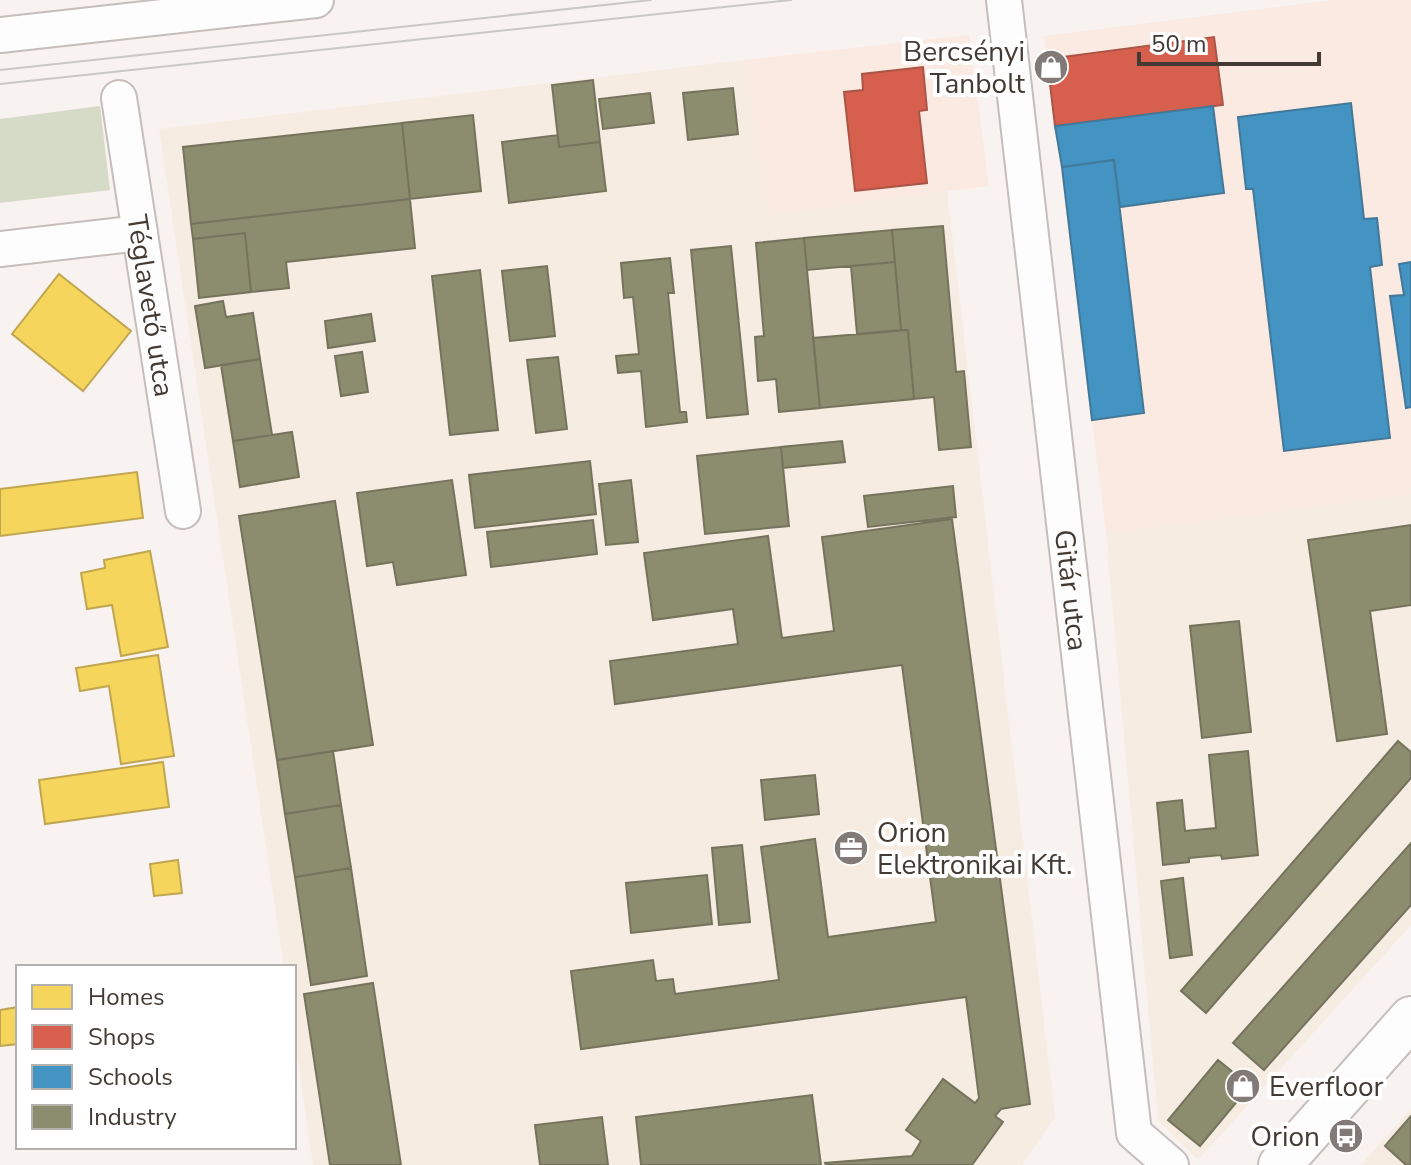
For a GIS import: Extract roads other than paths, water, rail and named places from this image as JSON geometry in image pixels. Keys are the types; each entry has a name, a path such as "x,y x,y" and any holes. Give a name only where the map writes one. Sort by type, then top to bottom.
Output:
{"main road":[{"path":"1280,1165 1411,1018"}],"street":[{"path":"0,35 107,12 316,0"},
{"name":"Gitár utca","path":"1004,0 1134,1133 1171,1165"},
{"name":"Téglavető utca","path":"119,98 183,511"},
{"path":"0,249 140,233"}],"tram line":[{"path":"0,70 651,0"},
{"path":"0,84 791,0"}],"place":[{"name":"Bercsényi Tanbolt","path":"1051,67"},
{"name":"Orion Elektronikai Kft.","path":"851,848"},
{"name":"Everfloor","path":"1243,1086"},
{"name":"Orion","path":"1346,1136"}]}
